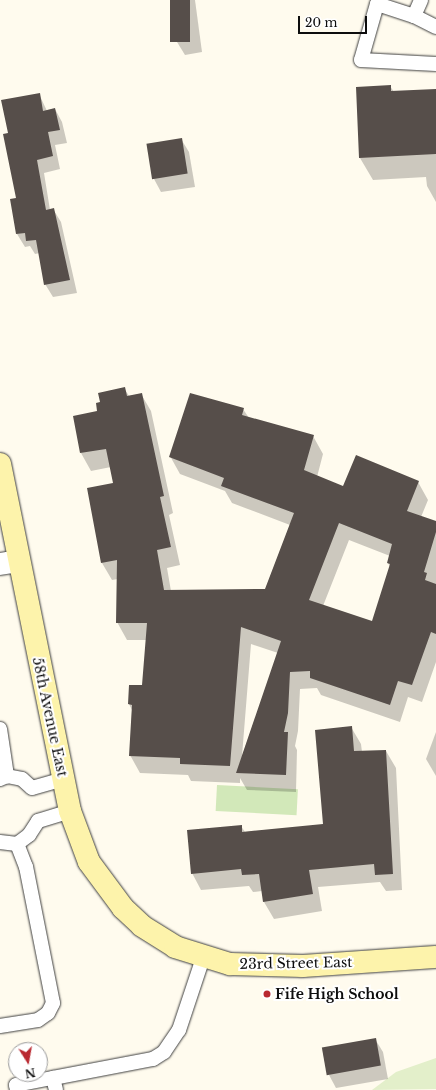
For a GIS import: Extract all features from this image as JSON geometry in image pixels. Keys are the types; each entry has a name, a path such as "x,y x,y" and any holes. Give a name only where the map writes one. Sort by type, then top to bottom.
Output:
{"street":[{"name":"58th Avenue East","path":"0,464 9,563 70,811 84,850 105,886 123,908 160,939"},
{"name":"23rd Street East","path":"160,939 203,958 230,964 263,967 436,957"}],"lane":[{"path":"414,16 421,0"},
{"path":"436,28 414,16 377,4 361,60 436,64"},
{"path":"0,728 4,778 22,779 32,788 63,779"},
{"path":"0,842 17,844 29,835 38,821 70,811"},
{"path":"0,1026 38,1020 48,1013 53,1003 26,867 17,844"},
{"path":"17,1090 16,1085 54,1084 153,1059 164,1052 179,1030 203,958"}],"green space":[{"path":"217,785 298,789 297,815 216,811"},
{"path":"436,1058 436,1089 372,1090 396,1072"}],"building":[{"path":"170,0 190,0 190,42 170,42"},
{"path":"391,85 391,91 436,89 436,154 359,158 356,87"},
{"path":"40,93 43,111 55,108 60,130 48,132 53,156 37,160 46,210 54,208 70,280 44,285 36,240 26,241 25,233 16,234 10,199 16,198 3,134 8,133 1,100"},
{"path":"182,138 188,174 152,179 146,144"},
{"path":"125,387 127,396 142,393 164,496 160,497 171,547 157,550 164,590 265,589 294,513 221,486 224,478 169,457 190,393 244,408 242,415 314,435 304,470 343,486 356,455 419,481 407,511 436,521 436,532 424,572 427,573 425,580 436,584 436,634 431,632 412,685 398,681 390,705 310,678 310,671 290,672 288,713 284,732 288,732 286,775 236,773 281,641 241,627 230,766 180,764 180,758 129,756 132,705 128,704 129,685 142,685 147,623 116,623 117,560 101,563 87,488 113,483 106,449 80,453 73,416 97,411 96,403 100,402 98,393","holes":["339,523 392,544 387,563 390,564 372,621 309,600"]},
{"path":"352,726 354,751 386,750 393,874 375,875 374,864 309,870 313,894 263,902 259,874 242,875 241,869 191,874 187,830 242,825 242,832 323,824 315,730"},
{"path":"376,1038 381,1066 327,1075 322,1048"}],"place":[{"name":"Fife High School","path":"267,994"}]}
